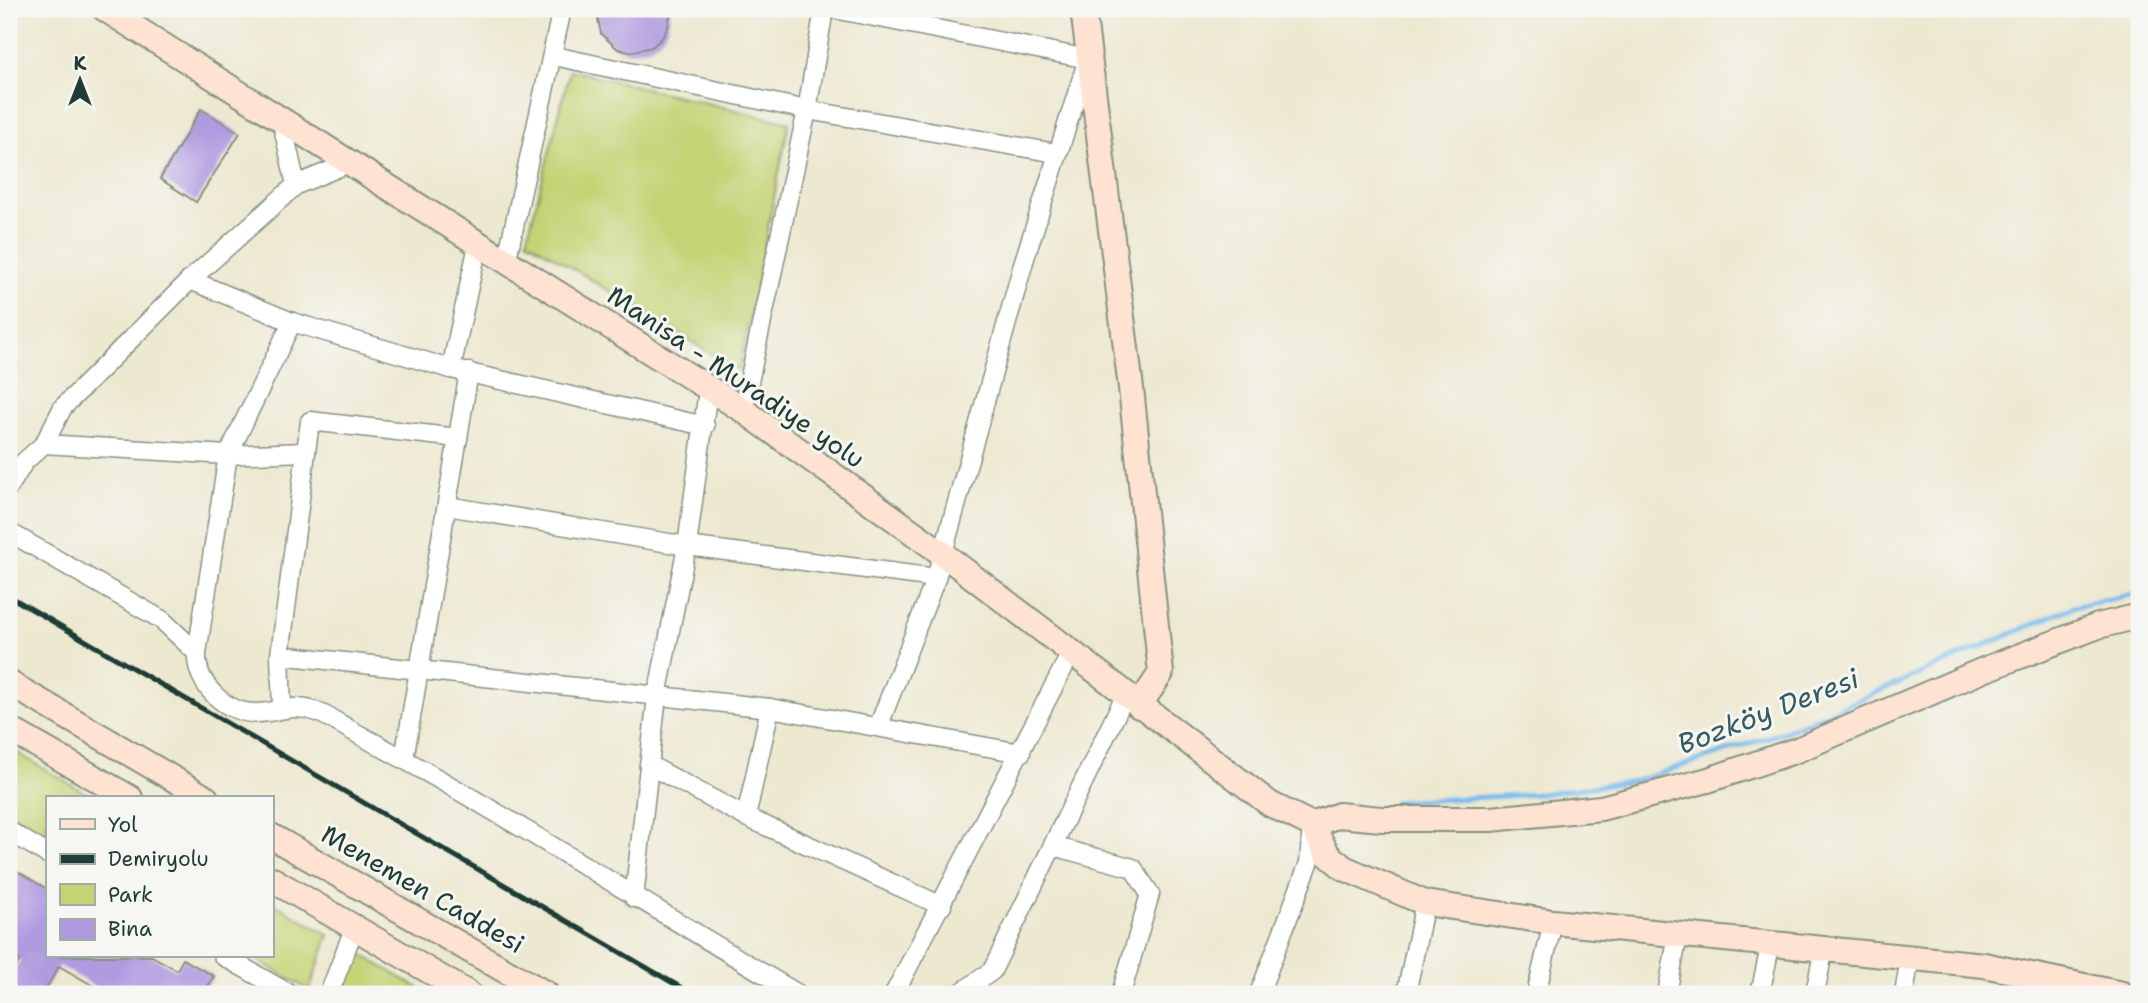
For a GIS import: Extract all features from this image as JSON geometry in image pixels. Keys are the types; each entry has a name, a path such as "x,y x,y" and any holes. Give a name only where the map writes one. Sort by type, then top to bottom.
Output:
{"main road":[{"name":"Manisa - Muradiye yolu","path":"105,9 129,15 282,123 743,410 940,566 1071,653 1270,804 1312,825"},
{"path":"1083,9 1131,388 1161,673 1132,701"},
{"path":"2122,994 2056,987 1984,965 1553,922 1425,903 1344,868 1328,855 1312,825 1339,815 1381,819 1491,819 1601,808 1708,780 1797,750 1981,671 2098,626 2139,616"},
{"path":"9,683 203,796"},
{"path":"9,729 126,796"},
{"name":"Menemen Caddesi","path":"273,837 546,994"},
{"path":"273,880 469,994"}],"street":[{"path":"506,263 554,56 562,9"},
{"path":"743,410 807,110 824,9"},
{"path":"834,9 1088,58 1056,153 940,566 879,725"},
{"path":"554,56 807,110 1056,153"},
{"path":"282,123 296,185"},
{"path":"9,487 24,462 44,444 63,407 190,280 296,185 349,163"},
{"path":"404,759 417,668 458,438 460,371 478,245"},
{"path":"190,280 292,322 460,371 705,426"},
{"path":"292,322 228,455 197,653 196,666 204,687 231,705 256,714 282,707 313,710 404,759 798,994"},
{"path":"634,898 657,696 687,546 708,390"},
{"path":"282,707 281,655 310,421 458,438"},
{"path":"44,444 228,455 306,452"},
{"path":"447,506 687,546 940,566"},
{"path":"9,531 162,620 197,653"},
{"path":"894,994 1071,653"},
{"path":"281,655 770,708 879,725 1021,753"},
{"path":"959,994 992,971 1053,846 1132,701"},
{"path":"746,817 770,708"},
{"path":"649,765 746,817 942,906"},
{"path":"1259,994 1310,863 1312,825"},
{"path":"10,835 46,853"},
{"path":"1053,846 1133,868 1150,894 1121,994"},
{"path":"1406,994 1425,903"},
{"path":"1536,994 1553,922"},
{"path":"329,994 355,926"},
{"path":"1667,994 1678,935"},
{"path":"1760,994 1771,942"},
{"path":"1815,994 1824,947"},
{"path":"1904,994 1910,957"},
{"path":"227,958 290,994"}],"green space":[{"path":"570,70 789,123 739,371 527,240"},
{"path":"9,748 91,796 46,796 46,834 9,812"},
{"path":"273,903 329,935 309,990 254,958 273,958"},
{"path":"355,951 429,994 342,994"}],"building":[{"path":"596,9 671,9 668,27 662,38 652,47 630,52 618,49 601,34"},
{"path":"201,109 240,133 196,202 160,179"},
{"path":"17,871 46,888 46,958 156,958 177,970 183,959 214,976 203,994 94,994 97,988 59,966 43,994 9,994 9,980 20,960 9,954 9,885"}],"waterway":[{"name":"Bozköy Deresi","path":"1395,802 1540,794 1636,781 1787,731 2073,607 2139,593"}],"railway":[{"path":"9,596 692,994"}]}
